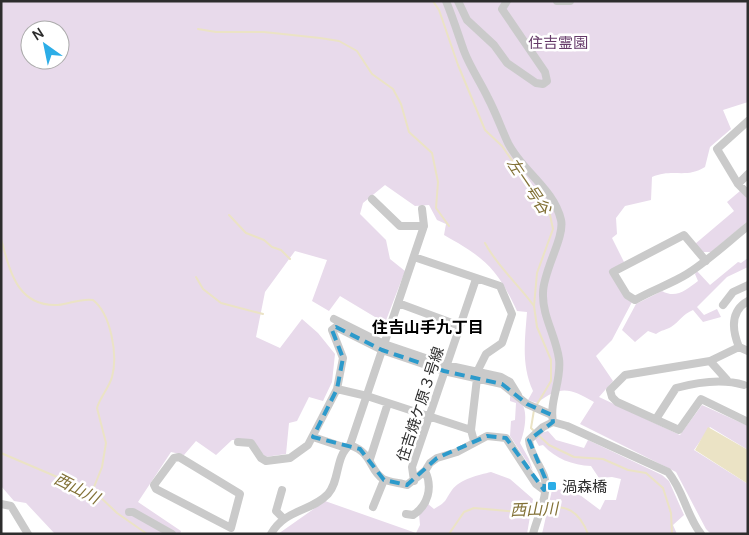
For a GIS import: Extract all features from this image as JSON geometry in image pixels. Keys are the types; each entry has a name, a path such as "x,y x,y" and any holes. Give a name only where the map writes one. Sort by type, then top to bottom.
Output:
{"street":[{"path":"446,1 464,51 509,145 548,194 558,210 562,223 560,235 546,271 542,293 559,359 550,416 543,427 529,440 530,450 545,478 544,492 533,534"},
{"path":"458,1 467,20 494,45 507,63 536,83 543,84 547,81 546,72 500,5 507,1"},
{"path":"557,1 570,1"},
{"path":"748,121 717,149 738,184 748,194"},
{"path":"738,184 748,174"},
{"path":"372,200 400,226 424,226"},
{"path":"271,534 284,518 322,500 330,493 367,396 414,257 424,226 422,209"},
{"path":"706,261 684,235 613,272 627,295 635,300 655,288 685,275 706,261 748,226"},
{"path":"414,257 500,286 512,314 502,343 486,354 477,374 471,430 474,441"},
{"name":"住吉焼ケ原３号線","path":"414,482 412,467 476,279"},
{"path":"723,305 731,289 748,285"},
{"path":"739,347 733,325 735,315 742,304 748,301"},
{"path":"398,303 460,326"},
{"path":"334,319 383,347"},
{"path":"238,442 251,443 261,458 266,461 290,458 302,450 313,437 337,389 342,358 332,330 336,327 383,347 445,368 501,376 510,382 518,395 527,404 567,426 668,472 677,482 695,526 701,534"},
{"path":"739,347 748,351"},
{"path":"739,347 710,362 625,375 610,390 612,397 617,402 679,430 701,399 748,422"},
{"path":"710,362 727,380"},
{"path":"656,419 676,388 696,382 727,380 744,385"},
{"path":"337,389 367,396 471,430"},
{"path":"370,459 388,403"},
{"path":"313,437 360,449 370,459 376,473 384,480 407,484 414,482 430,463 437,458 457,452 486,436 506,438 536,484 544,492"},
{"path":"179,457 240,494 230,531 156,489 154,485 174,458 179,457"},
{"path":"406,514 414,515 426,505 428,476 425,471"},
{"path":"373,507 384,480"},
{"path":"282,490 276,511 284,518"},
{"path":"1,504 11,506 28,534"},
{"path":"129,512 133,512 172,534"}],"highlighted area":[{"path":"336,327 382,350 444,371 502,384 527,404 552,415 553,422 529,440 545,478 544,490 506,438 487,436 437,458 407,485 384,480 360,449 313,437 337,389 343,358 332,330"}],"green space":[{"name":"住吉霊園","path":"1,1 748,1 748,102 723,110 731,129 710,147 705,167 698,171 666,173 652,177 651,200 625,206 616,218 617,234 612,238 624,262 609,271 625,298 632,302 612,340 596,356 613,381 599,397 680,435 702,405 748,426 748,450 710,427 694,450 748,484 748,534 711,534 706,529 676,472 580,424 594,402 571,391 552,393 537,403 528,400 533,391 525,362 527,312 517,311 503,284 480,258 444,235 446,224 437,220 429,205 415,206 385,185 363,203 360,214 386,240 390,259 405,271 385,323 340,296 329,311 312,301 327,260 295,251 265,292 256,337 280,348 302,319 318,333 335,354 332,382 323,401 309,397 297,421 289,423 286,454 265,457 253,440 232,440 216,455 196,441 184,455 171,452 138,502 181,531 180,534 55,534 26,503 14,501 1,486"},
{"path":"740,191 748,199 748,221 711,252 702,252 695,244 734,211 727,202"},
{"path":"748,258 748,267 727,277 697,307 704,315 717,309 721,317 703,322 693,310 671,327 656,334 648,331 635,342 622,330 636,304 662,291 676,294 685,290 698,281 695,274 697,271 710,285 738,262 741,263"},
{"path":"510,396 520,402 525,411 525,423 520,443 533,471 510,436 511,421 515,420 516,403 510,401"},
{"path":"548,431 556,440 584,448 588,440 662,475 669,481 684,515 673,525 677,534 542,534 552,490 572,489 600,510 605,500 616,500 621,479 612,477 599,478 591,466 565,460 553,454 543,445 539,446 535,439 541,433"},
{"path":"491,472 510,479 533,499 527,534 278,534 325,501 416,533 420,525 419,514 428,504 434,509 444,502 455,486 470,478"}],"shaded area":[{"path":"708,427 748,450 748,484 695,450"}],"waterway":[{"name":"左一号谷","path":"433,1 439,10 458,65 485,130 502,146 550,215 553,229 537,273 534,306 537,327 551,360 551,381 536,406"},
{"path":"198,29 216,32 264,32 320,38 339,41 357,51 372,74 393,89 401,104 409,132 432,153 438,182 436,208 449,226"},
{"path":"229,215 246,233 264,240 272,247 281,250 290,259"},
{"path":"1,239 12,274 24,293 33,300 44,304 58,305 93,300 99,306 109,325 112,336 114,368 111,381 97,408 106,443 102,467 92,492"},
{"path":"485,243 495,259 534,306"},
{"path":"196,277 203,289 221,303 263,314"},
{"path":"534,410 531,428 534,431"},
{"path":"537,434 549,445 574,457 603,459 628,470 646,473 663,488 671,513 672,534"},
{"name":"西山川","path":"1,453 97,494 117,513 147,534"},
{"name":"西山川","path":"543,508 559,507 571,511 581,520 588,534"},
{"name":"西山川","path":"449,534 464,512 474,508 520,512 539,509"}],"place":[{"name":"渦森橋","path":"552,486"}],"district":[{"name":"住吉山手九丁目","path":"428,327"}]}
